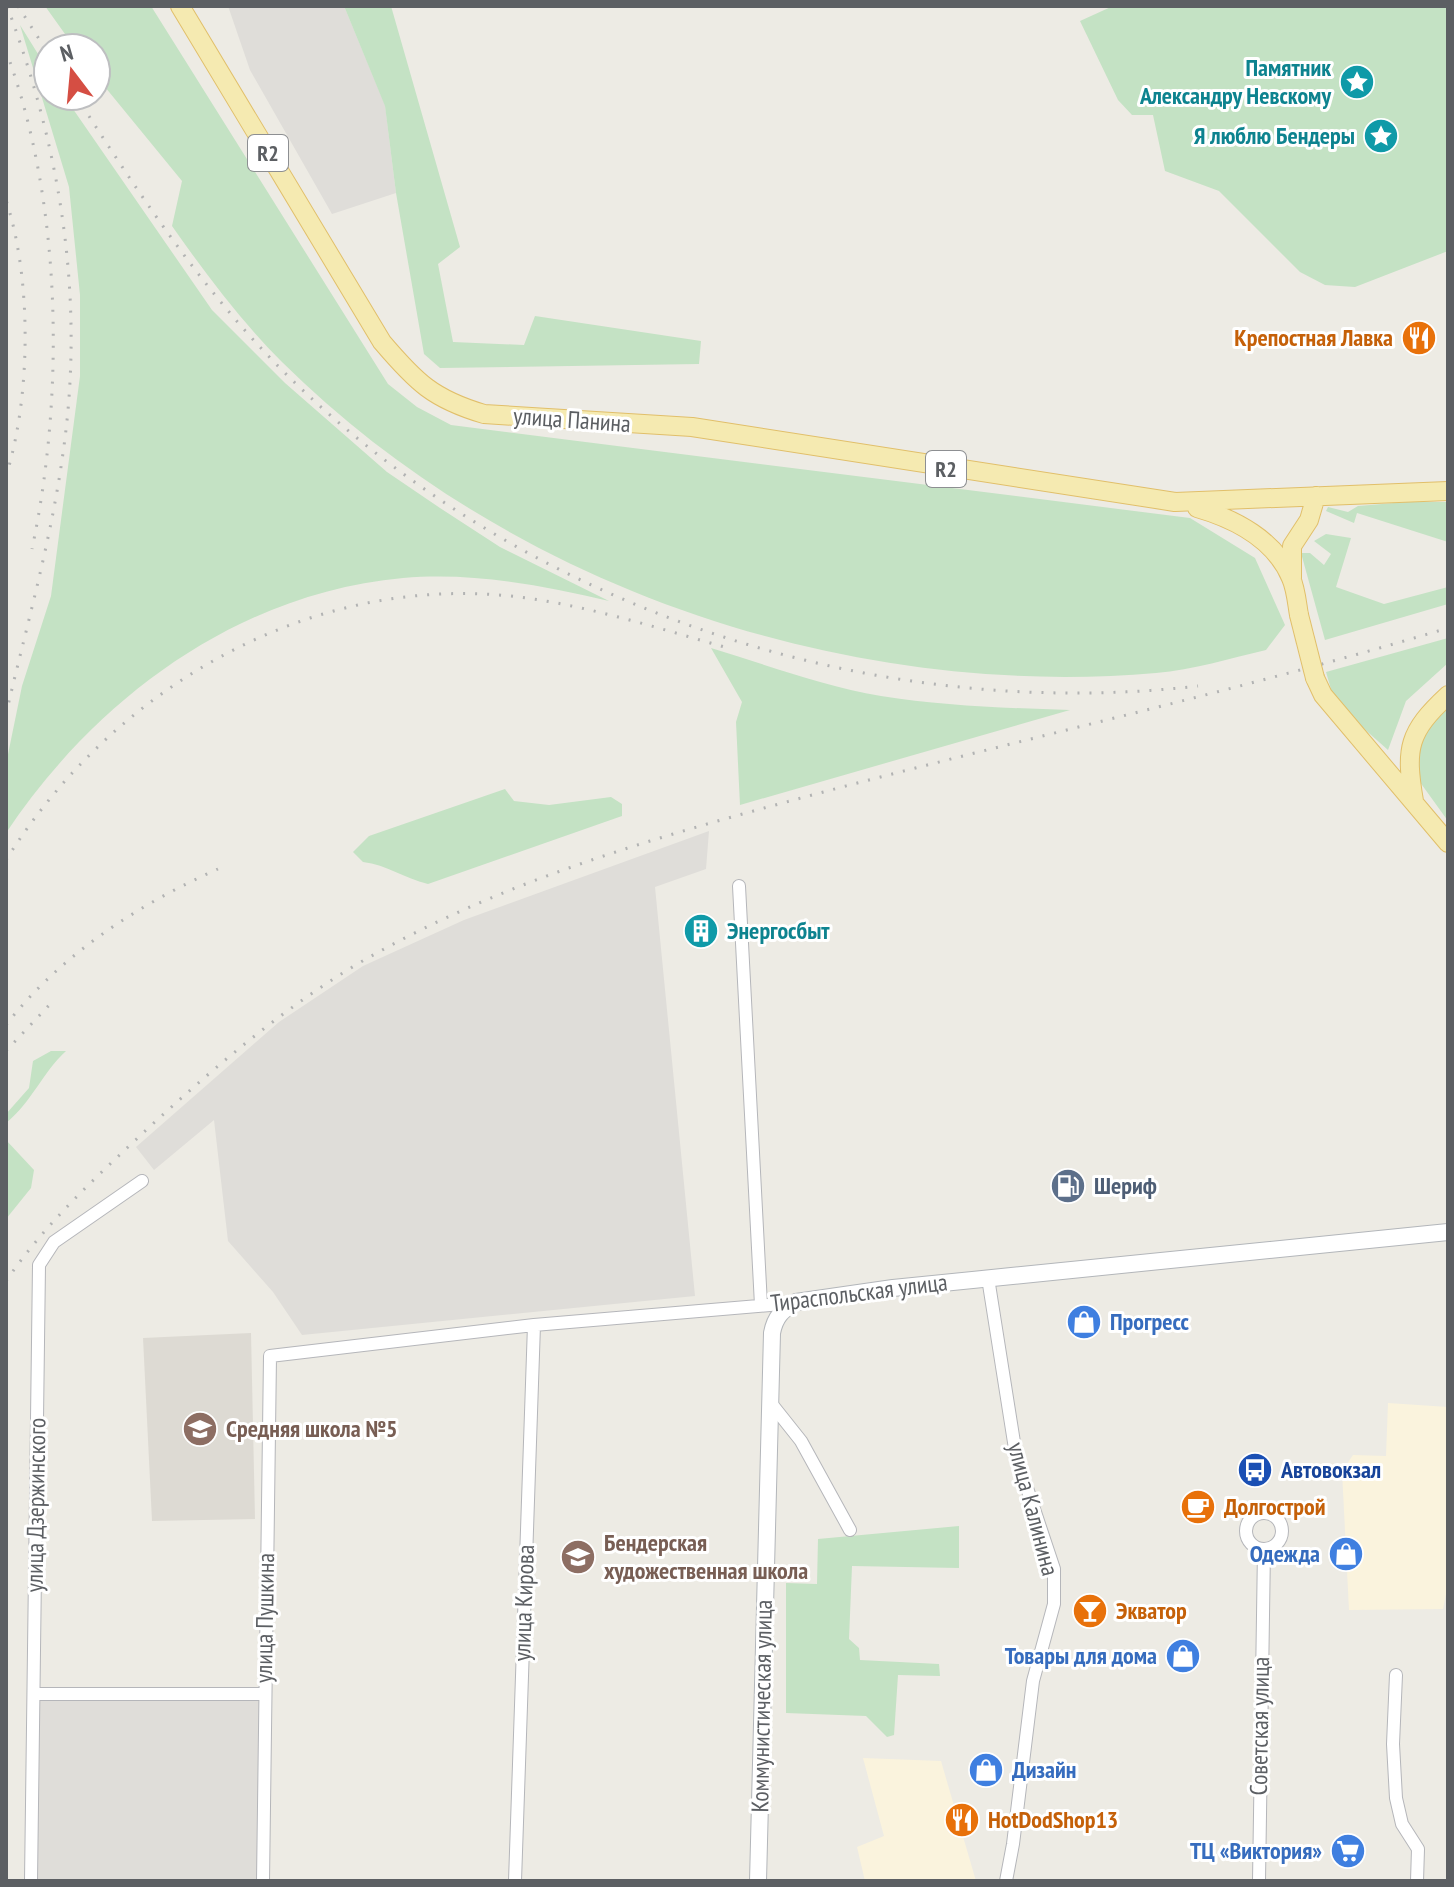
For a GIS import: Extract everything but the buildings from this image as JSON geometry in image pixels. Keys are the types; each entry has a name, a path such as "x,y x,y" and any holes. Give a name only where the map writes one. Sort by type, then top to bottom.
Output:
{"main road":[{"name":"улица Панина","path":"180,6 382,342 406,371 436,396 484,414 692,427 1175,502"},
{"name":"R2","path":"1175,502 1253,502 1316,496 1448,491"},
{"path":"1292,578 1292,546 1309,520 1316,496"},
{"name":"R2","path":"1175,502 1219,515 1252,531 1275,552 1292,578 1315,678 1323,695 1414,804 1444,834"},
{"path":"1414,804 1408,766 1412,737 1422,719 1448,695"},
{"name":"Тираспольская улица","path":"796,1302 988,1278 1448,1232"},
{"name":"Коммунистическая улица","path":"758,1881 770,1402 775,1320 784,1309 796,1302"}],"street":[{"path":"739,886 761,1305"},
{"name":"улица Дзержинского","path":"31,1881 39,1265 54,1242 142,1181"},
{"name":"улица Калинина","path":"988,1278 1016,1455 1054,1569 1054,1604 1033,1681 1006,1881"},
{"name":"Тираспольская улица","path":"270,1356 534,1325 796,1302"},
{"name":"улица Кирова","path":"515,1881 534,1325"},
{"name":"улица Пушкина","path":"263,1881 270,1356"},
{"path":"770,1402 801,1441 850,1530"},
{"name":"Советская улица","path":"1259,1881 1264,1549"},
{"path":"1396,1675 1393,1744 1396,1798 1402,1824 1418,1849 1417,1881"},
{"path":"34,1694 264,1694"}],"shaded area":[{"path":"228,6 344,6 385,105 396,193 332,214 250,70"},
{"path":"709,831 706,869 655,887 695,1296 302,1335 273,1292 228,1241 214,1120 154,1170 136,1147 279,1022 363,966 464,920"},
{"name":"Средняя школа №5","path":"251,1333 255,1519 152,1521 143,1338"},
{"path":"1388,1403 1448,1407 1448,1584 1443,1609 1349,1610 1342,1471 1353,1455 1386,1456"},
{"path":"34,1694 264,1694 263,1881 31,1881"},
{"path":"863,1758 941,1761 976,1881 865,1881 857,1847 884,1836"}],"green space":[{"path":"45,6 151,6 388,384 417,407 451,425 1190,518 1255,558 1285,625 1266,650 1198,667 1156,673 1038,677 919,667 801,645 686,611 575,566 469,508 371,440 282,362 224,296 172,226 182,181 112,96 112,32 64,32"},
{"path":"344,6 391,6 460,247 438,264 453,342 524,345 535,316 701,341 699,364 440,368 424,354 396,193 385,106"},
{"path":"1113,6 1448,6 1448,251 1355,287 1325,285 1300,272 1219,191 1165,171 1153,115 1132,115 1118,100 1080,21"},
{"path":"20,25 32,44 32,65"},
{"path":"46,112 75,112 212,310 285,383 387,472 500,547 609,601 507,581 429,577 342,588 284,605 229,630 176,660 128,697 83,738 42,784 6,833 6,764 22,686 51,596 80,376 80,295 69,187"},
{"path":"1448,502 1448,542 1357,513 1354,523 1326,511 1328,507 1348,512 1358,506"},
{"path":"1326,534 1351,538 1336,587 1384,604 1448,587 1448,604 1325,640 1301,553 1310,553 1324,565 1331,554 1314,541"},
{"path":"1448,638 1448,663 1406,701 1388,750 1335,703 1326,672"},
{"path":"711,648 816,681 881,696 951,704 1070,710 740,805 736,722 742,702"},
{"path":"1448,706 1448,821 1417,778 1419,734"},
{"path":"505,789 514,801 549,805 611,797 622,804 622,816 428,884 363,862 353,852 369,836"},
{"path":"51,1051 66,1051 6,1123 6,1114 29,1088 33,1061"},
{"path":"6,1140 34,1170 31,1188 6,1219"},
{"path":"959,1526 959,1568 852,1566 849,1639 859,1648 860,1660 939,1664 940,1676 898,1675 894,1735 887,1737 866,1716 786,1713 786,1583 817,1584 818,1539"}],"railway":[{"path":"6,714 58,486 69,396 71,339 64,226 54,170 42,115 7,6"},
{"path":"18,6 35,32"},
{"path":"6,51 25,109 38,170 48,233 52,298 50,426 32,549"},
{"path":"87,112 174,242 228,311 288,376 381,457 483,527 593,586 708,632 828,666 950,686 1074,693 1198,686"},
{"path":"6,200 20,265 25,338 20,411 6,476"},
{"path":"6,860 50,799 101,744 158,696 221,656 289,625 360,604 434,594 510,596 593,611 728,648"},
{"path":"6,1281 37,1240 89,1185 169,1109 245,1044 298,1003 354,966 470,907 592,860 716,821 1297,671 1448,628"},
{"path":"6,1025 51,976 103,934 159,898 218,869"},
{"path":"6,1051 54,1000"}],"place":[{"name":"Памятник Александру Невскому","path":"1357,82"},
{"name":"Я люблю Бендеры","path":"1381,136"},
{"name":"Крепостная Лавка","path":"1419,338"},
{"name":"Энергосбыт","path":"701,931"},
{"name":"Шериф","path":"1068,1186"},
{"name":"Прогресс","path":"1084,1322"},
{"name":"Средняя школа №5","path":"200,1429"},
{"name":"Автовокзал","path":"1255,1470"},
{"name":"Долгострой","path":"1198,1507"},
{"name":"Одежда","path":"1346,1554"},
{"name":"Бендерская художественная школа","path":"578,1557"},
{"name":"Экватор","path":"1090,1611"},
{"name":"Товары для дома","path":"1183,1656"},
{"name":"Дизайн","path":"986,1770"},
{"name":"HotDodShop13","path":"962,1820"},
{"name":"ТЦ «Виктория»","path":"1348,1851"}]}
